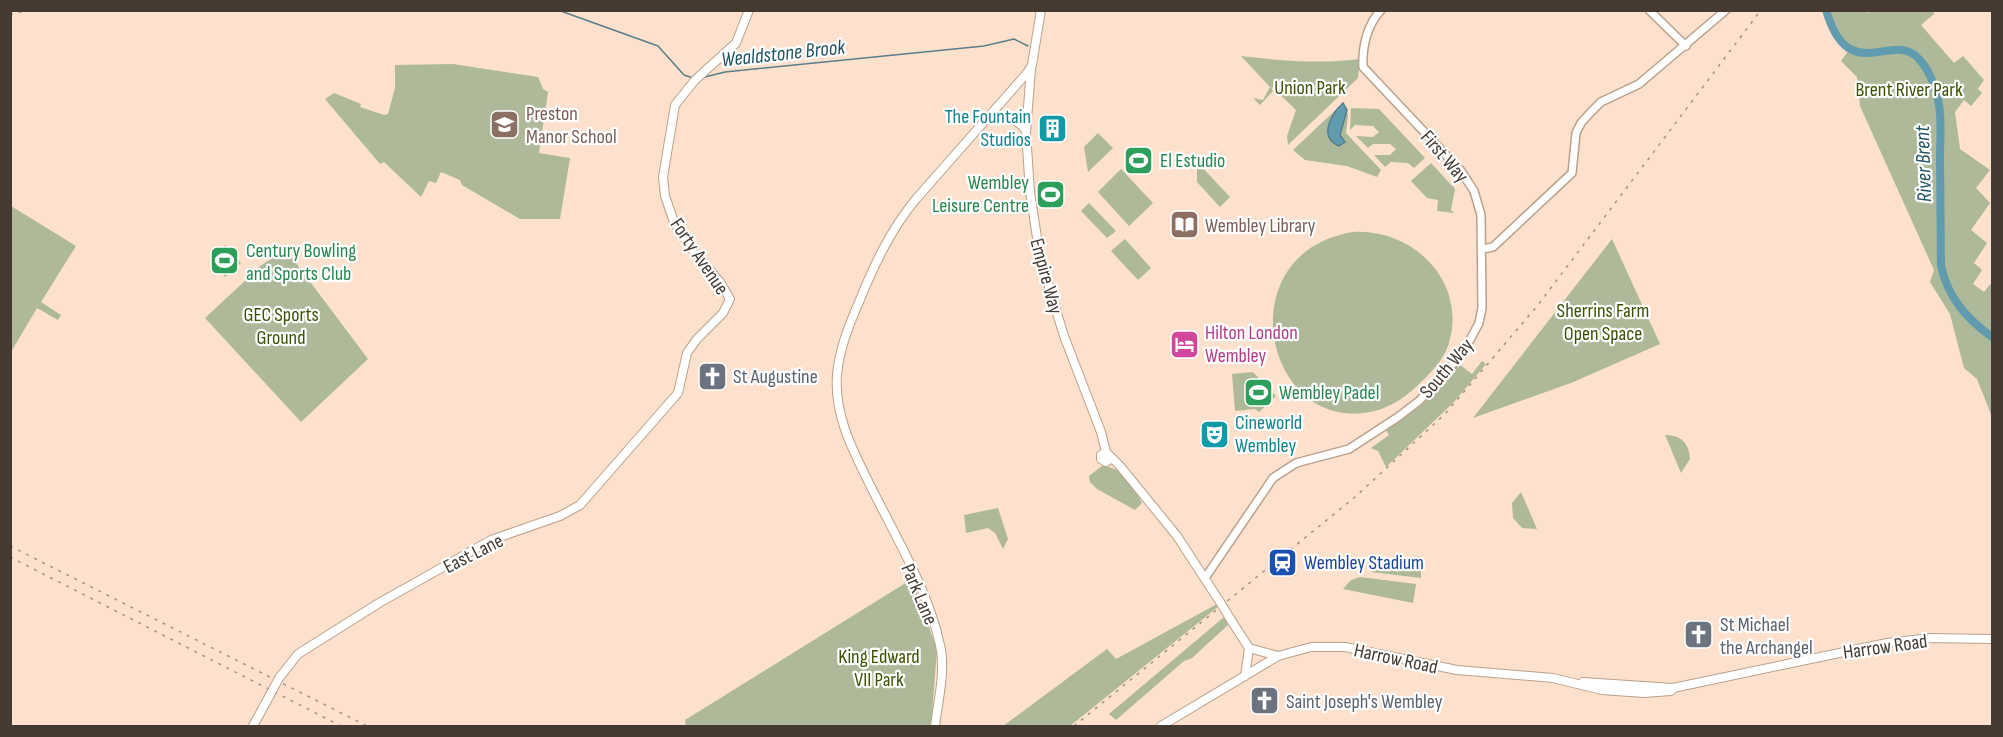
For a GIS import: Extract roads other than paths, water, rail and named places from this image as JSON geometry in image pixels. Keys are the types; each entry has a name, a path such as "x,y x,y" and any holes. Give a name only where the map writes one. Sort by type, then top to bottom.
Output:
{"main road":[{"name":"Forty Avenue","path":"684,372 687,353 697,339 723,314 730,299 720,282 690,247 674,222 665,196 664,171 671,117 675,105 697,78 736,43 749,10"},
{"name":"Empire Way","path":"1041,10 1032,65 1026,132 1030,192 1040,256 1061,327 1108,456 1120,466 1177,536 1249,648"},
{"name":"First Way","path":"1381,10 1372,20 1364,48 1363,67 1470,183 1480,209 1482,249"},
{"path":"1650,10 1684,47"},
{"path":"1482,249 1492,247 1552,192 1574,168 1576,133 1581,123 1601,102 1639,84 1726,10"},
{"path":"1003,117 999,113 1000,106 1032,65"},
{"path":"1015,89 1021,87 1029,93"},
{"name":"Park Lane","path":"935,726 941,668 940,645 917,579 843,427 837,399 839,357 851,321 875,266 908,209 1000,106"},
{"path":"988,117 996,115 1017,122 1026,132"},
{"path":"1017,122 1027,117"},
{"name":"South Way","path":"1205,578 1273,477 1289,466 1339,453 1368,438 1419,401 1462,353 1476,332 1481,316 1482,249"},
{"name":"East Lane","path":"253,726 279,678 298,654 379,603 491,540 577,507 669,406 678,393 684,372"},
{"name":"Harrow Road","path":"1161,726 1278,656 1300,648 1332,646 1457,670 1537,676 1602,690 1658,692 1887,643 1930,638 1992,639"},
{"path":"1245,676 1249,648 1278,656"}],"water":[{"path":"1343,103 1347,110 1340,135 1345,142 1339,146 1329,137 1328,131 1334,113"}],"waterway":[{"name":"Wealdstone Brook","path":"558,10 658,46 684,75 693,78"},
{"name":"River Brent","path":"1826,10 1836,34 1847,47 1859,52 1871,53 1897,50 1908,52 1919,59 1930,75 1939,105 1940,117 1941,266 1948,288 1960,307 1974,323 1992,337"},
{"name":"Wealdstone Brook","path":"701,78 725,72 984,46 1014,39 1028,46"}],"railway":[{"path":"10,15 27,10"},
{"path":"1074,726 1355,497 1445,414 1538,305 1761,10"},
{"path":"10,546 367,726"},
{"path":"10,557 341,726"}],"place":[{"name":"Preston Manor School","path":"505,125"},
{"name":"The Fountain Studios","path":"1052,128"},
{"name":"El Estudio","path":"1139,160"},
{"name":"Wembley Leisure Centre","path":"1050,194"},
{"name":"Wembley Library","path":"1184,225"},
{"name":"Century Bowling and Sports Club","path":"225,261"},
{"name":"Hilton London Wembley","path":"1184,344"},
{"name":"St Augustine","path":"712,376"},
{"name":"Wembley Padel","path":"1258,392"},
{"name":"Cineworld Wembley","path":"1214,434"},
{"name":"Wembley Stadium","path":"1283,562"},
{"name":"St Michael the Archangel","path":"1699,635"},
{"name":"Saint Joseph's Wembley","path":"1265,701"}],"park label":[{"name":"Union Park","path":"1310,87"},
{"name":"Brent River Park","path":"1909,89"},
{"name":"Sherrins Farm Open Space","path":"1603,322"},
{"name":"GEC Sports Ground","path":"281,326"},
{"name":"King Edward VII Park","path":"879,668"}]}
